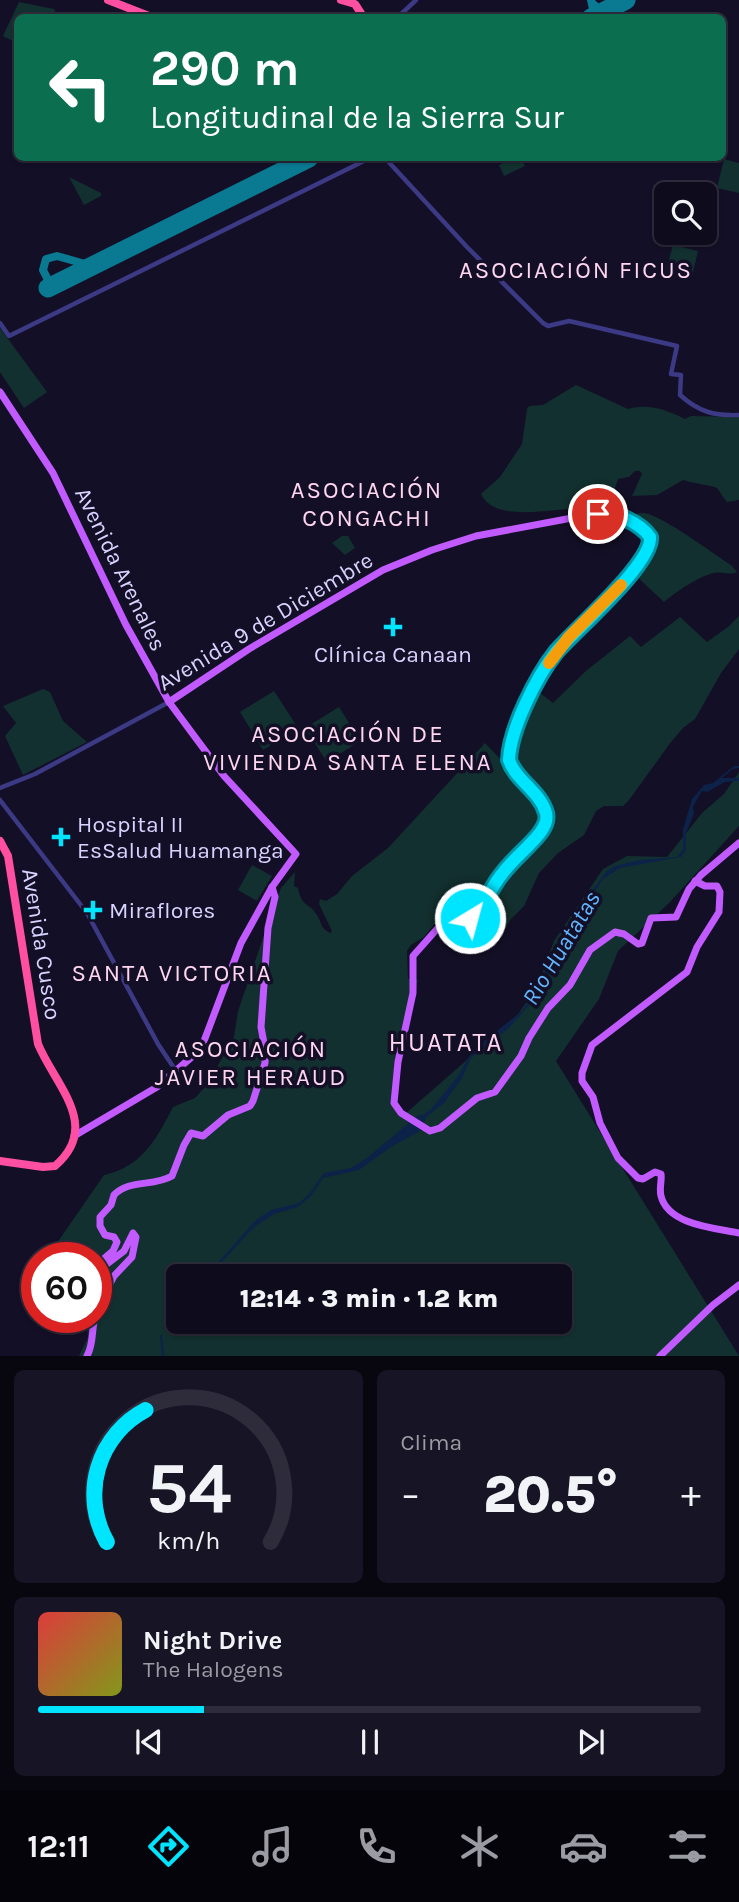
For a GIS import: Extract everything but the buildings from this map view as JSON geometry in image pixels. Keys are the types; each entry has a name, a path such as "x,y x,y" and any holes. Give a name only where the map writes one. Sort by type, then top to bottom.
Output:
{"highway":[{"path":"108,0 145,14"},
{"path":"341,0 355,4 361,14"},
{"name":"Avenida Cusco","path":"0,841 8,856 35,1026 43,1055 74,1111 75,1133"},
{"path":"0,1161 55,1166 61,1161 75,1133"}],"main road":[{"name":"Avenida Arenales","path":"0,392 53,473 126,625 169,702 224,776 296,854 272,887"},
{"name":"Avenida 9 de Diciembre","path":"169,702 243,653 383,570 465,538 609,513 646,532 650,537 650,547 632,573 555,654 524,708 509,760 515,773 536,795 545,810 547,816 544,826 499,877 475,914 437,929 413,956 414,993 398,1062 394,1099 396,1109 427,1129 437,1130 477,1098 495,1092 521,1056 548,1007 570,985 590,950 598,942 618,932 640,944 651,918 676,917 695,881"},
{"path":"739,844 695,881 702,885 717,886 720,902 719,912 697,947 687,972 592,1045 582,1073 582,1082 593,1097 600,1123 613,1151 630,1172 643,1179 655,1171 661,1174 660,1194 671,1212 701,1226 739,1233"},
{"path":"75,1133 157,1087 201,1049 241,943 272,887"},
{"path":"112,1252 117,1242 114,1237 105,1235 100,1226 100,1217 111,1205 114,1195 132,1184 149,1184 172,1176 191,1133 203,1136 232,1112 252,1104 265,1063 261,1027 268,928 275,897 272,887"},
{"path":"112,1260 124,1251 133,1234 136,1237 132,1256 112,1280"},
{"path":"660,1356 691,1325 739,1285"},
{"path":"87,1356 94,1342 92,1333"}],"street":[{"path":"400,14 414,0"},
{"path":"0,323 9,336 364,161"},
{"path":"388,161 455,234 548,326 569,321 677,346 671,374 681,375 680,395 696,408 709,414 739,415"},
{"name":"Avenida 9 de Diciembre","path":"0,788 35,774 169,702"},
{"path":"0,800 90,918 176,1072"}],"green space":[{"path":"19,2 54,9 54,14 14,14 14,42 3,36"},
{"path":"726,160 739,163 739,193 717,188"},
{"path":"508,161 522,161 525,166 504,176 499,165"},
{"path":"69,177 101,193 101,196 84,205"},
{"path":"673,245 698,251 692,276 666,270"},
{"path":"0,328 47,392 24,408 0,372"},
{"path":"576,385 628,409 657,408 685,419 691,416 739,417 739,500 727,502 717,488 683,480 657,495 632,496 642,474 635,471 629,477 618,479 610,503 626,517 642,513 660,519 731,565 737,572 709,574 664,602 634,574 632,566 645,548 647,539 636,524 604,510 591,508 537,512 503,510 490,504 481,494 500,477 522,444 529,406 543,405"},
{"path":"342,536 348,536 355,548 345,555 332,543"},
{"path":"739,616 739,649 721,673 695,719 671,742 623,806 604,806 596,811 584,835 558,853 539,873 524,906 510,920 498,942 494,942 473,912 475,907 462,916 436,922 424,937 411,945 407,951 408,979 418,980 400,1050 396,1106 405,1114 516,1017 537,987 554,941 603,869 627,856 667,857 702,813 724,794 739,772 739,826 670,902 618,951 599,999 556,1061 739,1356 79,1356 88,1333 112,1333 112,1242 58,1242 104,1175 129,1165 138,1158 161,1130 173,1107 195,1098 206,1086 234,1037 238,1011 276,900 281,888 295,872 294,886 330,933 332,931 319,904 320,899 326,901 337,894 352,876 388,848 485,743 510,769 506,749 508,738 527,687 535,689 553,703 587,670 630,636 641,647 680,617 707,642"},
{"path":"43,689 50,692 63,721 87,742 23,775 5,736 16,723 3,706"},
{"path":"274,691 298,728 263,750 240,712"},
{"path":"339,707 360,741 327,762 305,728"},
{"path":"252,865 272,876 257,901 238,890"}],"water":[{"path":"734,766 739,766 722,778 739,778 739,781 725,782 707,792 702,791 693,807 694,814 686,833 686,850 681,857 620,868 603,879 573,924 538,995 508,1029 471,1058 462,1078 444,1103 426,1117 422,1130 391,1147 359,1170 323,1178 312,1195 298,1207 274,1214 254,1227 220,1264 217,1264 256,1220 271,1210 299,1203 324,1173 351,1168 417,1116 432,1108 458,1076 473,1050 522,1011 539,986 572,919 606,872 615,866 640,860 677,857 683,849 683,829 692,799 704,785 713,783"}],"waterway":[{"name":"Rio Huatatas","path":"161,1336 163,1356"}],"taxiway":[{"path":"591,0 593,9 591,14"},
{"path":"592,3 599,9 608,9"},
{"path":"51,286 43,270 46,259 57,256 92,266"}],"runway":[{"path":"599,14 626,0"},
{"path":"48,288 303,161"}],"slow traffic":[{"path":"549,663 569,637 621,585"}],"place":[{"name":"Clínica Canaan","path":"393,627"},
{"name":"Hospital II EsSalud Huamanga","path":"61,837"},
{"name":"Miraflores","path":"93,910"}],"district":[{"name":"ASOCIACIÓN FICUS","path":"576,270"},
{"name":"ASOCIACIÓN CONGACHI","path":"367,504"},
{"name":"ASOCIACIÓN DE VIVIENDA SANTA ELENA","path":"348,748"},
{"name":"SANTA VICTORIA","path":"172,973"},
{"name":"HUATATA","path":"446,1042"},
{"name":"ASOCIACIÓN JAVIER HERAUD","path":"251,1063"}],"route":[{"path":"470,918 478,911 499,877 540,833 547,821 541,803 511,768 509,760 510,748 527,699 555,654 632,573 650,547 650,537 643,529 615,514 598,514"}]}
